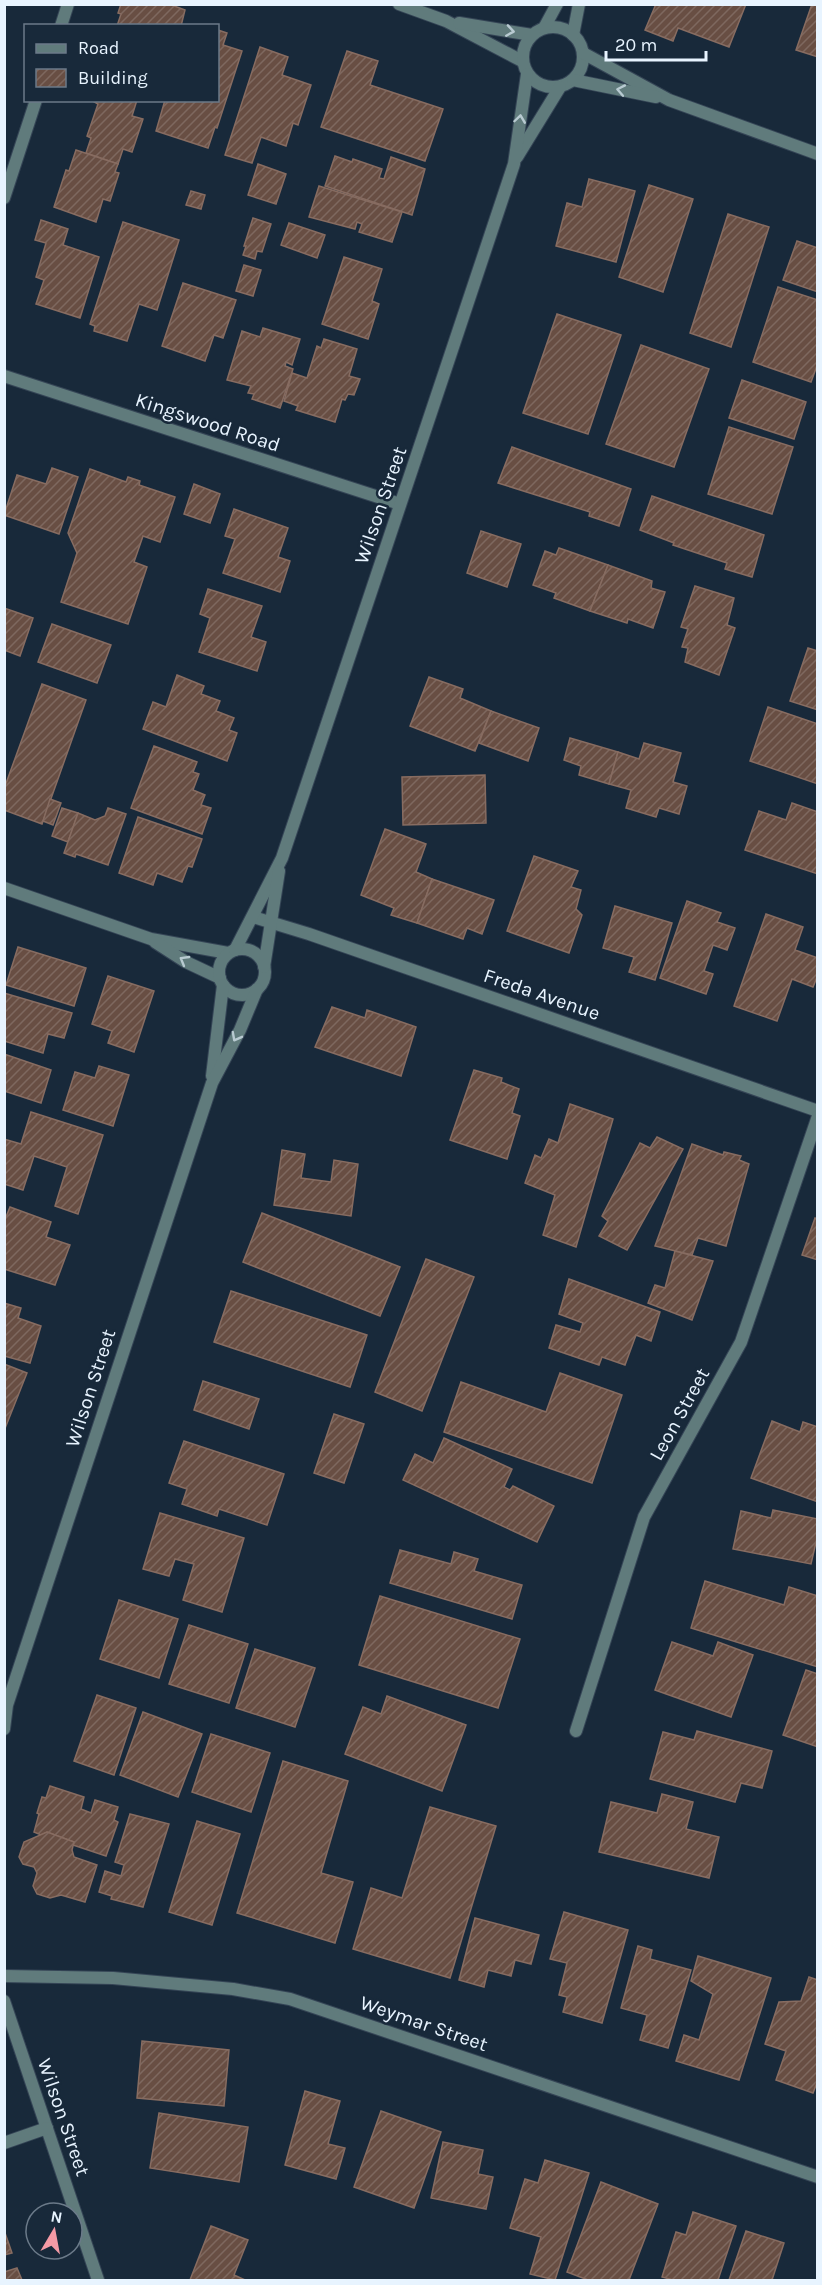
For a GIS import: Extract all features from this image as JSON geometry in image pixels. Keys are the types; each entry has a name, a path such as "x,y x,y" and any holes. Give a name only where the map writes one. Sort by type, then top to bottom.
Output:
{"street":[{"path":"62,24 68,4"},
{"path":"399,4 446,21 522,61"},
{"path":"544,28 557,4"},
{"path":"573,35 579,4"},
{"path":"446,21 532,35"},
{"path":"554,27 564,29 578,40 583,53 583,63 573,80 560,87 541,86 527,74 522,61 526,42 532,35 544,28 554,27"},
{"path":"583,53 669,99 818,154"},
{"name":"Wilson Street","path":"232,952 253,917 282,858 514,164 527,74"},
{"path":"573,80 669,99"},
{"name":"Wilson Street","path":"514,164 560,87"},
{"path":"4,198 35,102"},
{"name":"Kingswood Road","path":"4,376 400,504"},
{"name":"Wilson Street","path":"264,967 282,858"},
{"path":"4,888 151,939 232,952 242,949 256,954 264,967 264,979 257,989 235,994 221,981 151,939"},
{"name":"Freda Avenue","path":"253,917 309,934 818,1111"},
{"path":"221,981 220,964 232,952"},
{"name":"Wilson Street","path":"212,1083 221,981"},
{"name":"Wilson Street","path":"4,1729 6,1707 212,1083 240,1030 257,989"},
{"name":"Leon Street","path":"576,1731 644,1517 741,1342 818,1116"},
{"name":"Weymar Street","path":"4,1976 113,1978 233,1989 290,1999 818,2177"},
{"name":"Wilson Street","path":"4,2001 98,2280"},
{"path":"4,2143 47,2128"}],"building":[{"path":"121,4 169,4 185,10 182,24 118,24 121,14 118,13"},
{"path":"656,4 746,4 729,47 678,28 673,41 645,30"},
{"path":"812,4 818,4 818,57 796,50"},
{"path":"219,30 227,33 223,45 242,51 217,128 215,127 208,148 156,131 164,102 219,102"},
{"path":"260,47 288,57 282,75 311,85 298,125 293,123 286,146 261,137 252,163 225,155"},
{"path":"347,51 378,61 370,85 443,109 425,161 321,127"},
{"path":"94,102 136,102 132,116 143,119 132,152 123,149 118,164 86,153 91,138 87,136 98,104"},
{"path":"76,150 118,164 115,172 119,173 110,201 103,199 96,222 54,207 66,170 69,171"},
{"path":"335,156 352,162 353,159 382,169 379,178 384,179 391,157 425,169 412,215 325,186"},
{"path":"258,164 286,174 276,204 248,195"},
{"path":"589,179 635,191 616,262 556,246 567,203 582,207"},
{"path":"649,185 693,199 663,292 619,277"},
{"path":"319,186 402,212 392,242 359,232 362,224 357,222 355,229 309,217"},
{"path":"191,191 205,195 201,209 186,205"},
{"path":"728,214 769,227 731,347 690,333"},
{"path":"253,218 271,224 262,252 257,251 255,259 243,255"},
{"path":"41,220 68,229 63,245 99,257 80,318 36,304 44,280 36,277 46,243 35,240"},
{"path":"123,222 179,240 157,310 139,304 127,341 94,331 95,326 90,324"},
{"path":"289,223 325,235 317,258 281,245"},
{"path":"797,241 818,248 818,292 783,280"},
{"path":"344,257 382,269 372,301 379,304 368,339 322,324"},
{"path":"244,265 261,270 253,296 236,291"},
{"path":"183,283 236,300 223,338 214,335 205,361 162,346"},
{"path":"778,287 818,300 818,363 811,382 753,362"},
{"path":"557,314 621,335 588,434 523,413"},
{"path":"263,328 300,339 292,365 286,362 285,366 293,369 280,408 252,399 254,394 248,393 251,386 227,380 242,331 260,337"},
{"path":"324,339 357,349 349,376 360,379 354,395 348,394 345,400 342,399 335,422 296,410 298,406 284,401 292,373 307,378 317,346 321,348"},
{"path":"641,345 709,369 674,467 606,444"},
{"path":"742,380 806,402 794,439 729,418"},
{"path":"729,427 793,447 772,514 708,494"},
{"path":"512,447 631,489 619,526 589,516 590,512 498,483"},
{"path":"52,468 78,477 59,534 4,515 17,475 46,484"},
{"path":"90,469 126,482 128,477 140,481 139,485 175,497 160,542 143,536 134,562 147,567 128,624 61,602 77,553 68,533"},
{"path":"194,484 220,494 210,523 184,514"},
{"path":"652,496 764,535 752,577 725,569 727,563 673,545 674,543 640,530"},
{"path":"234,509 288,528 278,557 290,561 280,592 223,573 235,539 225,536"},
{"path":"481,531 521,544 507,587 467,573"},
{"path":"559,548 608,565 590,611 554,598 556,593 533,585 545,551 556,555"},
{"path":"608,565 652,581 651,588 665,592 653,628 628,619 627,623 590,611"},
{"path":"695,586 734,598 727,625 735,628 719,675 685,662 688,648 682,647 688,629 681,627"},
{"path":"208,589 262,606 251,637 266,642 257,671 199,652 210,618 200,614"},
{"path":"4,608 33,618 20,656 4,650"},
{"path":"52,624 111,645 97,683 38,662"},
{"path":"808,648 818,651 818,710 790,701"},
{"path":"177,675 204,686 201,694 220,701 216,711 234,718 229,730 237,733 227,761 143,729 153,702 166,707"},
{"path":"429,677 463,689 460,698 491,711 475,751 410,726"},
{"path":"42,684 86,700 42,824 4,810 4,789"},
{"path":"768,707 818,724 818,784 750,761"},
{"path":"491,711 539,728 528,761 479,743"},
{"path":"570,738 618,752 609,784 579,775 581,766 564,760"},
{"path":"644,743 681,753 673,782 687,786 679,814 659,808 656,817 626,808 631,790 609,784 618,752 639,759"},
{"path":"154,746 197,762 193,772 199,774 193,790 205,795 201,805 211,808 202,834 131,808"},
{"path":"485,775 486,823 403,825 402,777"},
{"path":"50,799 61,803 53,825 43,821"},
{"path":"792,803 818,812 818,874 745,850 759,811 786,820"},
{"path":"62,808 78,813 68,842 52,836"},
{"path":"108,808 126,814 108,865 76,854 75,857 64,853 78,813 95,820 105,816"},
{"path":"138,817 202,839 192,867 188,866 182,882 157,873 153,885 119,873"},
{"path":"385,829 426,844 416,872 432,879 417,923 391,915 394,908 361,895"},
{"path":"534,856 578,871 571,887 581,890 576,909 582,915 569,953 507,931"},
{"path":"432,879 494,900 482,934 467,928 463,939 417,923"},
{"path":"687,901 721,913 717,922 735,928 727,950 713,945 704,971 713,974 706,994 660,978"},
{"path":"615,906 672,923 655,980 629,972 634,957 603,948"},
{"path":"766,914 803,927 795,950 818,958 818,975 813,987 792,979 777,1021 734,1006"},
{"path":"18,947 86,968 74,1006 6,985"},
{"path":"108,976 154,991 134,1052 108,1043 112,1031 92,1024"},
{"path":"4,993 72,1013 64,1038 48,1034 43,1053 4,1041"},
{"path":"332,1007 365,1018 367,1010 416,1027 401,1076 315,1047"},
{"path":"4,1054 51,1070 41,1103 4,1091"},
{"path":"99,1066 129,1075 113,1126 63,1110 75,1072 95,1078"},
{"path":"474,1070 502,1078 501,1082 519,1089 512,1113 520,1116 507,1159 450,1140"},
{"path":"570,1104 613,1119 576,1247 543,1235 555,1195 525,1183 535,1155 541,1158 549,1139 558,1143"},
{"path":"31,1112 103,1135 78,1214 55,1206 67,1167 34,1156 23,1190 4,1184 4,1139 21,1144"},
{"path":"657,1137 683,1149 627,1250 599,1236 608,1221 602,1216 640,1143 650,1148"},
{"path":"692,1144 723,1155 724,1152 741,1156 739,1160 749,1164 726,1246 698,1238 692,1255 655,1246"},
{"path":"282,1150 305,1154 301,1178 331,1182 334,1160 358,1164 351,1216 274,1205"},
{"path":"10,1207 51,1222 46,1237 70,1245 55,1285 4,1269 4,1222"},
{"path":"262,1213 400,1267 380,1316 243,1262"},
{"path":"815,1218 818,1219 818,1260 802,1255"},
{"path":"675,1251 713,1261 692,1320 648,1303 655,1285 665,1288"},
{"path":"426,1259 474,1277 422,1411 375,1392"},
{"path":"569,1279 660,1312 651,1341 636,1335 625,1365 602,1357 599,1365 549,1348 556,1325 580,1332 583,1323 559,1314"},
{"path":"231,1291 367,1335 350,1387 214,1342"},
{"path":"4,1303 21,1308 18,1318 41,1326 30,1363 4,1356"},
{"path":"4,1364 27,1373 4,1431"},
{"path":"560,1373 622,1395 592,1483 444,1432 461,1382 546,1412"},
{"path":"203,1381 259,1399 249,1429 194,1410"},
{"path":"334,1414 364,1424 344,1483 314,1473"},
{"path":"772,1421 800,1432 803,1422 818,1427 818,1502 751,1478"},
{"path":"444,1438 512,1469 504,1487 510,1490 513,1486 554,1506 537,1542 403,1480 415,1454 433,1463"},
{"path":"184,1441 284,1474 267,1525 219,1509 217,1516 182,1504 187,1489 169,1483"},
{"path":"773,1510 818,1519 818,1534 811,1564 733,1549 741,1511 771,1518"},
{"path":"160,1513 244,1538 222,1612 183,1600 194,1564 175,1559 169,1576 143,1569"},
{"path":"400,1550 451,1564 454,1552 478,1559 474,1571 522,1585 512,1619 390,1583"},
{"path":"705,1581 784,1605 789,1587 818,1596 818,1667 691,1628"},
{"path":"380,1596 520,1639 498,1708 359,1665"},
{"path":"119,1600 178,1619 159,1678 100,1659"},
{"path":"189,1625 248,1644 229,1703 169,1684"},
{"path":"672,1642 713,1656 718,1642 753,1655 731,1717 655,1690"},
{"path":"255,1649 315,1668 295,1727 236,1708"},
{"path":"806,1670 818,1674 818,1747 783,1735"},
{"path":"97,1695 136,1708 114,1775 74,1761"},
{"path":"387,1696 466,1725 442,1791 345,1754 363,1707 381,1714"},
{"path":"143,1712 202,1734 178,1797 120,1775"},
{"path":"697,1731 772,1751 762,1788 741,1783 735,1802 650,1779 663,1732 694,1740"},
{"path":"211,1734 270,1753 251,1812 192,1792"},
{"path":"283,1761 348,1781 321,1873 353,1882 335,1943 237,1913"},
{"path":"50,1786 84,1797 81,1809 91,1813 95,1800 118,1807 114,1820 118,1822 106,1856 73,1845 74,1842 47,1832 41,1835 34,1832 42,1797 46,1798"},
{"path":"662,1794 693,1802 686,1829 719,1837 709,1878 599,1852 611,1802 657,1813"},
{"path":"430,1807 496,1826 450,1978 353,1949 371,1888 402,1898"},
{"path":"130,1814 169,1824 143,1907 111,1899 112,1896 99,1892 105,1871 121,1876 124,1865 115,1862"},
{"path":"197,1821 240,1834 212,1925 169,1912"},
{"path":"47,1832 74,1842 72,1850 74,1857 97,1865 85,1902 61,1895 50,1898 37,1894 33,1886 37,1873 34,1867 23,1864 19,1857 24,1842"},
{"path":"564,1912 628,1930 602,2023 563,2012 567,1997 559,1995 567,1963 550,1959"},
{"path":"475,1918 539,1935 531,1964 515,1960 511,1976 488,1970 484,1987 459,1980"},
{"path":"638,1946 652,1950 650,1959 691,1970 668,2048 640,2040 647,2015 621,2008"},
{"path":"698,1956 771,1978 739,2080 676,2061 684,2035 699,2040 713,1994 691,1981"},
{"path":"809,1977 818,1980 818,2080 813,2093 776,2080 786,2051 765,2044 779,2002 801,2001"},
{"path":"142,2041 229,2050 224,2106 137,2098"},
{"path":"305,2091 340,2101 328,2144 345,2148 336,2179 285,2165"},
{"path":"381,2111 441,2132 414,2208 354,2187"},
{"path":"159,2113 248,2127 239,2182 150,2168"},
{"path":"443,2142 483,2150 478,2174 493,2177 486,2209 431,2198"},
{"path":"545,2160 589,2173 555,2280 530,2274 541,2237 510,2228 525,2179 538,2183"},
{"path":"601,2182 658,2204 629,2280 588,2280 567,2272"},
{"path":"693,2212 736,2226 718,2280 673,2280 662,2277 676,2232 686,2235"},
{"path":"211,2226 248,2240 234,2275 245,2280 190,2280"},
{"path":"4,2230 12,2253 4,2255"},
{"path":"746,2231 784,2243 772,2280 729,2280"},
{"path":"17,2268 22,2280 4,2280 4,2272"}]}
